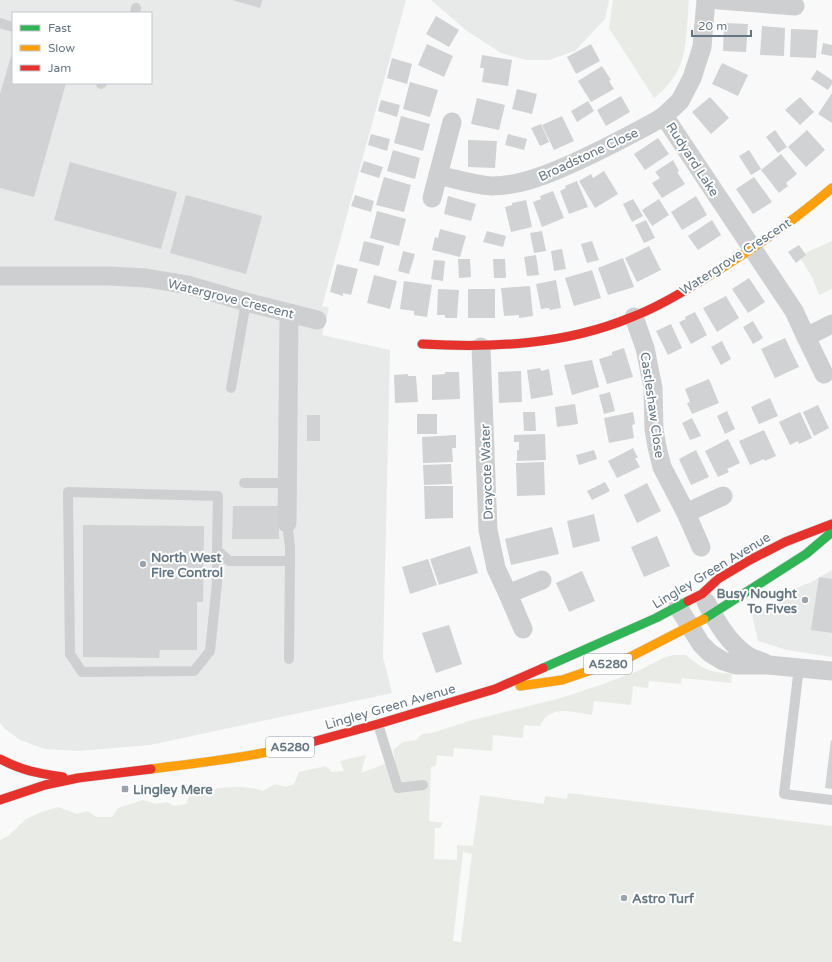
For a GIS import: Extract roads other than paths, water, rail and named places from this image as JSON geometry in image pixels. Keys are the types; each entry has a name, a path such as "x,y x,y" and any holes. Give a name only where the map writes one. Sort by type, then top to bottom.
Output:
{"main road":[{"name":"Watergrove Crescent","path":"422,344 481,347 518,345 549,341 588,332 634,317 695,285 809,208 832,188"},
{"name":"Lingley Green Avenue","path":"0,800 45,785 78,778 220,760 296,746 378,724 495,689 656,618 702,594 718,578 750,560 785,542 832,524"},
{"name":"Lingley Green Avenue","path":"495,689 562,680 630,657 713,614 806,554 832,532"},
{"name":"Lingley Green Avenue","path":"0,759 16,767 34,773 78,778"}],"street":[{"name":"Rudyard Lake","path":"706,0 702,47 692,78 680,101 664,116 794,311 824,374"},
{"path":"719,0 795,6"},
{"name":"Broadstone Close","path":"438,175 491,186 519,184 578,161 616,143 664,116"},
{"path":"432,198 452,122"},
{"name":"Watergrove Crescent","path":"0,276 110,276 146,278 188,285 246,302 317,320"},
{"path":"287,523 289,313"},
{"name":"Castleshaw Close","path":"634,317 645,348 653,388 654,429 662,467 686,513 701,547"},
{"path":"806,337 832,324"},
{"name":"Draycote Water","path":"481,347 488,530 496,568 523,629"},
{"path":"686,513 723,496"},
{"path":"508,594 542,580"},
{"path":"702,594 713,614 738,648 748,656 768,665"},
{"path":"678,607 689,627 701,644 710,653 723,661 736,665 768,665 832,671"}],"lane":[{"path":"0,23 12,27"},
{"path":"232,388 246,302"},
{"path":"244,483 287,483"},
{"path":"217,550 217,583 210,651 194,671 82,672 70,654 68,492 218,496 217,550 229,561 290,561"},
{"path":"287,523 290,546 289,659"},
{"path":"799,667 784,794 832,800"},
{"path":"378,724 398,788 423,785"}],"place":[{"name":"North West Fire Control","path":"143,564"},
{"name":"Busy Nought To Fives","path":"805,600"},
{"name":"Lingley Mere","path":"125,789"},
{"name":"Astro Turf","path":"624,898"}]}
